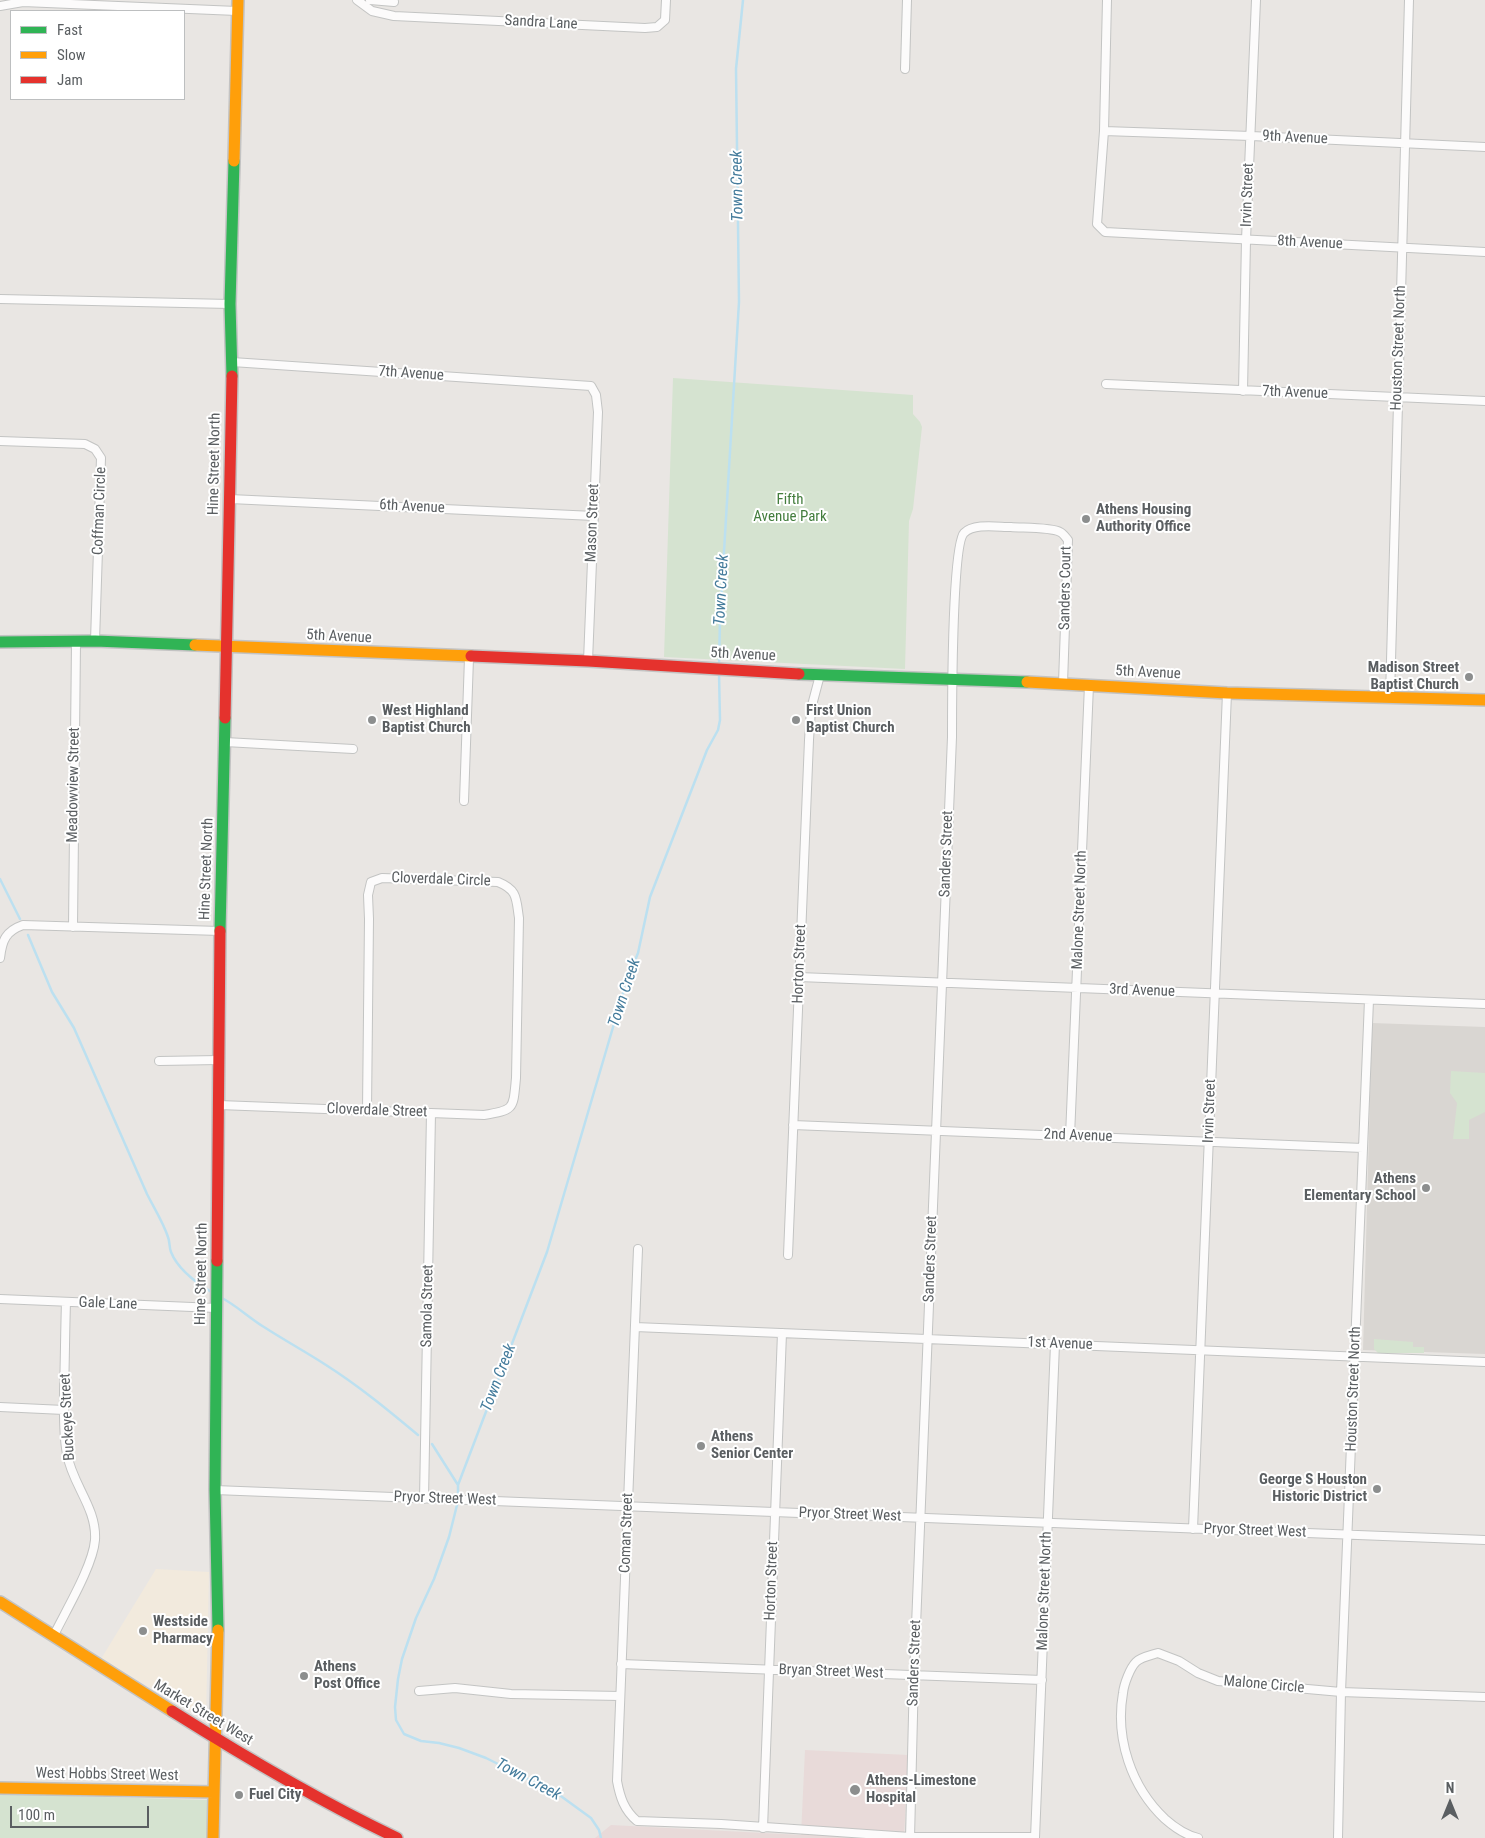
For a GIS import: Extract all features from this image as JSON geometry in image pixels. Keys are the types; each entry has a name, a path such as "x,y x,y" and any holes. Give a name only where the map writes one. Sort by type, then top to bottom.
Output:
{"street":[{"name":"Sandra Lane","path":"357,0 372,11 394,16 645,28 658,27 665,20 666,0"},
{"path":"370,0 394,1 394,16"},
{"path":"905,69 907,0"},
{"path":"1104,131 1107,0"},
{"name":"Irvin Street","path":"1243,391 1246,240 1256,0"},
{"name":"Houston Street North","path":"1390,697 1409,0"},
{"path":"0,6 23,2 237,6"},
{"name":"Hine Street North","path":"213,1838 218,1656 215,1490 220,931 230,499 232,362 230,304 237,6"},
{"name":"9th Avenue","path":"1104,131 1485,147"},
{"name":"8th Avenue","path":"1104,131 1097,224 1105,232 1485,252"},
{"path":"0,299 230,304"},
{"name":"7th Avenue","path":"232,362 591,386"},
{"name":"7th Avenue","path":"1106,384 1485,401"},
{"name":"Mason Street","path":"588,662 598,412 596,395 591,386"},
{"name":"Coffman Circle","path":"0,441 85,444 95,448 101,458 95,641"},
{"name":"6th Avenue","path":"230,499 594,516"},
{"name":"Sanders Court","path":"952,679 957,568 962,536 970,528 993,526 1038,528 1060,532 1068,540 1064,683"},
{"name":"5th Avenue","path":"0,642 76,643 95,641 588,662 820,675 1064,683 1227,693 1485,700"},
{"name":"Meadowview Street","path":"73,927 76,643"},
{"path":"464,801 469,658"},
{"name":"Horton Street","path":"788,1255 809,740 811,709 820,675"},
{"name":"Sanders Street","path":"910,1838 914,1675 952,738 952,679"},
{"name":"Malone Street North","path":"1070,1136 1089,685"},
{"name":"Irvin Street","path":"1194,1529 1227,693"},
{"path":"225,742 353,749"},
{"name":"Cloverdale Circle","path":"367,1110 368,895 371,882 382,878 498,882 509,887 516,896 519,918 515,1085"},
{"path":"0,958 5,937 12,929 22,926 220,931"},
{"name":"3rd Avenue","path":"799,977 1485,1004"},
{"name":"Houston Street North","path":"1338,1838 1341,1692 1369,1000"},
{"path":"159,1061 219,1060"},
{"name":"Cloverdale Street","path":"219,1105 484,1115 505,1111 514,1102 515,1085"},
{"name":"Samola Street","path":"424,1499 431,1113"},
{"name":"2nd Avenue","path":"793,1125 1363,1148"},
{"name":"Coman Street","path":"638,1249 617,1781 620,1798 629,1814 637,1821 722,1824 763,1828"},
{"name":"Gale Lane","path":"0,1300 216,1308"},
{"name":"Buckeye Street","path":"53,1637 89,1563 95,1540 92,1517 84,1495 73,1475 67,1454 64,1410 66,1302"},
{"name":"1st Avenue","path":"635,1327 1485,1362"},
{"name":"Horton Street","path":"763,1828 782,1333"},
{"name":"Malone Street North","path":"1035,1837 1055,1344"},
{"path":"0,1407 64,1410"},
{"name":"Pryor Street West","path":"215,1490 1485,1540"},
{"name":"Market Street West","path":"0,1602 216,1739 337,1809 397,1838"},
{"name":"Malone Circle","path":"1198,1838 1173,1826 1157,1811 1137,1783 1128,1762 1123,1740 1120,1705 1125,1682 1136,1662 1158,1653 1179,1661 1198,1673 1218,1681 1341,1692 1485,1697"},
{"name":"Bryan Street West","path":"621,1664 1042,1680"},
{"path":"419,1690 455,1688 510,1694 620,1696"},
{"name":"West Hobbs Street West","path":"0,1788 214,1792"},
{"path":"763,1828 910,1838 1035,1837"}],"shaded area":[{"name":"Athens Elementary School","path":"1372,1023 1485,1027 1485,1354 1363,1350"},
{"path":"156,1569 209,1572 206,1720 101,1659"},
{"name":"Athens-Limestone Hospital","path":"805,1750 908,1755 904,1838 595,1838 611,1825 801,1835"}],"green space":[{"name":"Fifth Avenue Park","path":"673,378 913,395 913,414 922,427 913,509 909,521 905,669 664,657"},
{"path":"1451,1071 1485,1073 1485,1112 1469,1120 1469,1139 1453,1139 1457,1103 1450,1093"},
{"path":"1374,1339 1413,1342 1413,1347 1424,1347 1424,1353 1378,1353 1374,1349"},
{"path":"0,1794 208,1800 206,1838 0,1838"}],"waterway":[{"name":"Town Creek","path":"719,665 720,618 739,302 736,69 743,0"},
{"name":"Town Creek","path":"601,1838 599,1830 591,1818 558,1794 486,1758 459,1748 421,1741 404,1734 396,1720 395,1707 402,1659 416,1618 434,1579 449,1537 458,1501 458,1485 547,1252 626,983 638,953 650,897 707,750 718,730 720,720 719,673"},
{"path":"0,879 20,919"},
{"path":"28,935 52,992 74,1028 147,1194 164,1226 174,1259 189,1276 213,1293"},
{"path":"220,1297 350,1381 418,1435"},
{"path":"432,1444 458,1485"}],"traffic: fast":[{"path":"232,376 230,304 234,161"},
{"path":"0,642 95,641 195,645"},
{"path":"799,674 1027,682"},
{"path":"220,931 225,718"},
{"path":"217,1261 215,1490 218,1630"}],"traffic: slow":[{"path":"234,161 238,0"},
{"path":"195,645 471,656"},
{"path":"1027,682 1227,693 1485,700"},
{"path":"0,1602 172,1711"},
{"path":"213,1838 218,1630"},
{"path":"0,1788 214,1792"}],"traffic: jam":[{"path":"225,718 232,376"},
{"path":"471,656 799,674"},
{"path":"217,1261 220,931"},
{"path":"172,1711 283,1778 397,1838"}],"place":[{"name":"Athens Housing Authority Office","path":"1086,519"},
{"name":"Madison Street Baptist Church","path":"1469,677"},
{"name":"West Highland Baptist Church","path":"372,720"},
{"name":"First Union Baptist Church","path":"796,720"},
{"name":"Athens Elementary School","path":"1426,1188"},
{"name":"Athens Senior Center","path":"701,1446"},
{"name":"George S Houston Historic District","path":"1377,1489"},
{"name":"Westside Pharmacy","path":"143,1631"},
{"name":"Athens Post Office","path":"304,1676"},
{"name":"Athens-Limestone Hospital","path":"855,1790"},
{"name":"Fuel City","path":"239,1795"}]}
